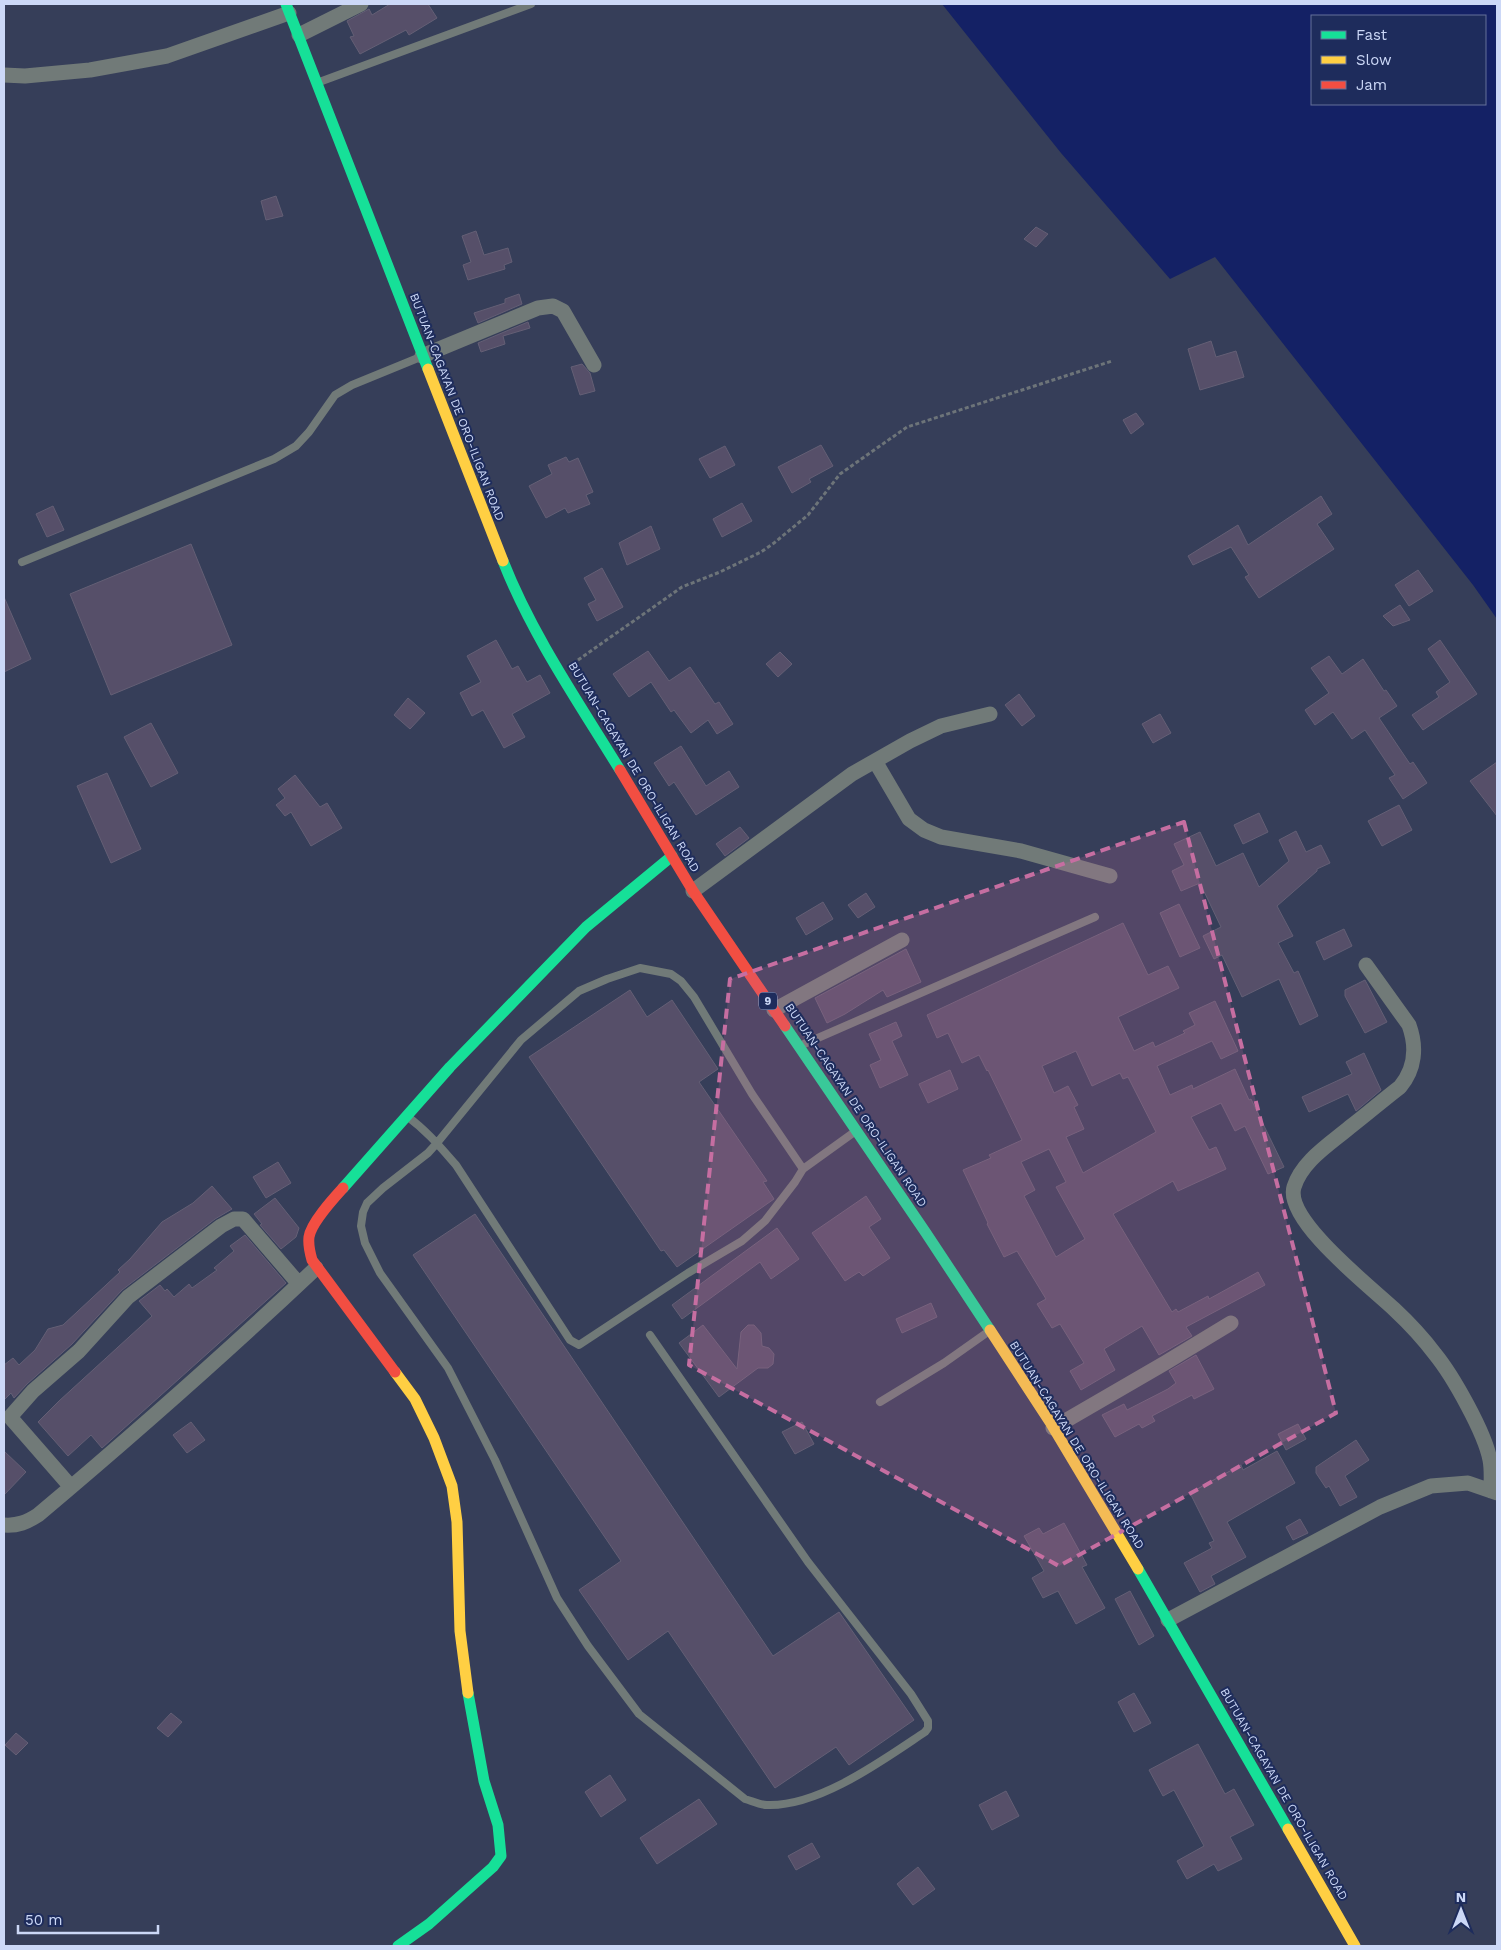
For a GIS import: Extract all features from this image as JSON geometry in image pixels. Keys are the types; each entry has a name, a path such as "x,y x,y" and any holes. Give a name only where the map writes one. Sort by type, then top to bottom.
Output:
{"main road":[{"name":"BUTUAN-CAGAYAN DE ORO-ILIGAN ROAD","path":"288,8 515,591 561,672 693,891 856,1131 1053,1428 1168,1620 1355,1946"},
{"path":"398,1946 429,1924 493,1867 501,1856 501,1842 498,1825 484,1781 466,1679 460,1631 457,1522 452,1486 434,1438 415,1399 316,1268 309,1250 309,1235 316,1221 344,1186 450,1067 586,927 672,856"}],"street":[{"path":"299,34 361,4"},
{"path":"4,76 90,70 167,56 288,8"},
{"path":"422,356 538,308 553,306 563,311 594,365"},
{"path":"693,891 852,774 910,741 941,726 990,714"},
{"path":"875,761 909,819 924,830 940,837 1021,851 1110,876"},
{"path":"774,1010 902,940"},
{"path":"1168,1620 1380,1507 1431,1486 1468,1483 1494,1492 1491,1462 1484,1438 1437,1356 1393,1308 1335,1255 1299,1212 1295,1199 1293,1189 1300,1174 1327,1144 1400,1087 1409,1076 1414,1061 1412,1034 1409,1025 1366,965"},
{"path":"70,1488 7,1421 33,1391 79,1351 128,1298 221,1226 234,1219 243,1220 299,1284"},
{"path":"6,1529 26,1523 114,1451 316,1268"},
{"path":"1053,1428 1179,1355 1230,1323"}],"lane":[{"path":"318,82 531,4"},
{"path":"22,562 274,459 296,446 335,395 352,385 422,356"},
{"path":"798,1046 1095,917"},
{"path":"650,1335 808,1562 912,1694 928,1721 928,1728 925,1732 868,1770 807,1800 767,1805 745,1799 639,1714 588,1646 557,1598 496,1460 448,1368 380,1273 365,1243 360,1226 367,1203 382,1188 428,1153 521,1040 579,991 640,968 671,974 680,981 694,998 752,1094 802,1169"},
{"path":"407,1116 421,1127 456,1165 570,1340 579,1345 688,1273 742,1241 765,1221 795,1182 802,1169 856,1131"},
{"path":"880,1402 944,1363 990,1331"}],"path":[{"path":"561,672 682,587 720,572 761,552 774,543 808,515 840,474 907,427 1112,361"}],"highlighted area":[{"path":"1184,822 1336,1413 1059,1566 689,1365 730,979"}],"shaded area":[{"path":"942,4 1497,4 1497,619 1473,585 1215,257 1170,279 1061,153"}],"building":[{"path":"390,4 428,4 437,18 409,35 406,30 360,54 350,37 354,36 347,21 369,9 372,15"},
{"path":"276,196 283,216 266,220 261,201"},
{"path":"1036,227 1048,234 1036,247 1024,239"},
{"path":"476,231 484,255 508,248 512,262 504,265 505,269 468,280 463,265 471,262 462,236"},
{"path":"519,294 522,304 478,323 474,313 505,303 505,299"},
{"path":"528,322 530,328 503,336 505,344 481,352 478,343"},
{"path":"1211,341 1216,357 1236,351 1244,377 1200,390 1188,349"},
{"path":"582,364 590,373 595,391 580,395 571,367"},
{"path":"1136,413 1144,424 1131,434 1123,420"},
{"path":"821,445 833,466 809,479 811,482 792,493 778,467"},
{"path":"725,446 735,465 710,478 699,459"},
{"path":"566,457 569,462 578,458 593,492 586,495 590,504 568,513 565,508 546,518 529,486 552,474 548,465"},
{"path":"1321,496 1332,514 1317,524 1334,549 1259,598 1245,577 1249,575 1231,547 1193,565 1188,556 1238,525 1248,545"},
{"path":"742,503 752,521 722,537 713,519"},
{"path":"53,506 64,530 47,537 36,514"},
{"path":"651,526 660,549 627,565 619,543"},
{"path":"191,544 232,645 111,695 70,594"},
{"path":"602,568 623,607 597,621 588,604 596,600 584,578"},
{"path":"1418,570 1433,591 1409,606 1395,585"},
{"path":"4,597 31,659 4,672"},
{"path":"1400,605 1410,620 1393,626 1383,616"},
{"path":"496,640 512,669 518,666 527,682 540,675 550,693 512,714 525,737 504,748 483,710 472,716 460,693 481,682 467,656"},
{"path":"1440,640 1477,694 1423,730 1412,715 1439,697 1436,692 1450,682 1428,649"},
{"path":"648,651 669,681 690,667 715,704 719,702 733,724 717,734 708,720 691,733 674,710 671,712 651,682 629,697 613,674"},
{"path":"780,652 792,664 778,677 766,664"},
{"path":"1329,656 1342,674 1363,659 1384,691 1386,690 1397,706 1379,718 1410,764 1413,762 1427,783 1403,799 1389,778 1395,775 1365,730 1352,739 1333,712 1315,725 1305,710 1329,693 1311,668"},
{"path":"1019,694 1035,716 1022,726 1005,705"},
{"path":"408,698 425,713 410,729 394,715"},
{"path":"1160,714 1171,733 1153,743 1142,724"},
{"path":"151,723 178,773 151,787 124,737"},
{"path":"681,746 706,786 729,771 739,787 696,815 674,782 669,786 654,763"},
{"path":"1497,762 1497,816 1470,781"},
{"path":"107,773 141,849 111,863 77,786"},
{"path":"295,775 320,807 327,803 342,828 311,846 291,812 285,816 276,805 285,798 278,789"},
{"path":"1399,805 1412,830 1382,846 1368,821"},
{"path":"1259,813 1268,832 1243,844 1234,825"},
{"path":"740,827 749,838 725,856 716,844"},
{"path":"1296,831 1306,852 1321,845 1330,863 1317,869 1277,906 1293,936 1278,943 1294,973 1298,971 1318,1016 1300,1025 1279,979 1242,997 1222,955 1214,959 1203,936 1221,927 1200,883 1181,891 1172,871 1184,865 1174,844 1200,832 1216,866 1243,853 1259,887 1289,861 1279,840"},
{"path":"866,893 875,907 858,918 848,905"},
{"path":"823,902 833,919 806,935 796,918"},
{"path":"1179,904 1200,948 1180,957 1160,913"},
{"path":"1123,923 1148,975 1168,966 1179,988 1118,1017 1134,1051 1153,1042 1155,1047 1185,1033 1183,1031 1195,1025 1189,1013 1215,1001 1238,1051 1221,1059 1212,1041 1157,1066 1170,1095 1192,1085 1193,1089 1235,1069 1284,1167 1268,1174 1245,1126 1235,1131 1221,1103 1191,1117 1209,1150 1216,1147 1226,1169 1178,1191 1173,1181 1113,1214 1172,1312 1176,1309 1178,1312 1208,1296 1209,1299 1258,1272 1265,1285 1186,1327 1192,1336 1159,1355 1142,1326 1104,1349 1115,1370 1081,1390 1070,1371 1084,1363 1060,1324 1052,1328 1037,1304 1046,1299 1017,1251 1004,1257 963,1170 991,1158 989,1155 1022,1140 979,1055 962,1063 948,1033 937,1038 927,1015","holes":["1076,1051 1092,1086 1120,1073 1123,1079 1128,1077 1156,1132 1083,1173 1066,1137 1084,1129 1074,1107 1078,1105 1068,1086 1054,1093 1042,1066","1049,1149 1066,1182 1056,1187 1085,1239 1056,1257 1024,1196 1035,1190 1021,1162"]},
{"path":"1344,929 1352,946 1324,960 1316,942"},
{"path":"906,949 921,982 887,997 883,990 827,1023 815,998"},
{"path":"1365,980 1387,1022 1365,1033 1345,996 1345,990"},
{"path":"630,990 647,1017 672,1000 718,1069 699,1082 767,1181 763,1182 774,1199 677,1267 664,1250 661,1251 529,1057"},
{"path":"896,1022 902,1036 892,1041 908,1075 880,1088 870,1065 881,1060 869,1034"},
{"path":"1364,1053 1381,1090 1356,1111 1348,1094 1309,1112 1302,1097 1352,1074 1346,1062"},
{"path":"950,1070 958,1089 928,1103 919,1084"},
{"path":"278,1162 291,1183 266,1198 253,1177"},
{"path":"212,1186 232,1209 215,1219 122,1290 72,1344 14,1398 11,1393 4,1400 4,1365 13,1358 19,1365 35,1350 48,1329 63,1325 120,1272 118,1270 162,1222 193,1203"},
{"path":"866,1196 881,1219 869,1227 890,1258 863,1276 859,1272 845,1281 812,1233"},
{"path":"275,1198 299,1228 296,1237 281,1249 260,1225 262,1224 254,1214"},
{"path":"475,1214 773,1656 839,1612 914,1720 849,1765 836,1747 775,1788 668,1631 628,1660 579,1590 621,1561 413,1255"},
{"path":"777,1228 799,1259 771,1279 760,1262 682,1319 672,1305"},
{"path":"245,1235 286,1283 102,1448 91,1435 68,1456 38,1422 152,1316 139,1301 160,1285 165,1291 167,1289 174,1297 189,1284 192,1288 217,1270 214,1268 234,1251 230,1246"},
{"path":"931,1303 937,1317 902,1333 896,1319"},
{"path":"703,1325 737,1369 741,1332 748,1325 754,1325 761,1333 762,1346 769,1348 774,1354 773,1364 768,1368 758,1368 719,1397 679,1343"},
{"path":"1196,1355 1214,1389 1194,1399 1192,1395 1152,1416 1155,1421 1142,1428 1139,1424 1115,1437 1102,1415 1124,1404 1127,1410 1168,1389 1176,1383 1169,1371"},
{"path":"191,1422 205,1440 187,1453 173,1435"},
{"path":"802,1422 814,1444 795,1454 782,1432"},
{"path":"1298,1424 1306,1439 1286,1450 1278,1434"},
{"path":"1356,1440 1369,1460 1345,1476 1357,1497 1340,1506 1329,1486 1326,1488 1316,1473 1316,1467"},
{"path":"4,1451 26,1472 4,1495"},
{"path":"1277,1451 1295,1483 1227,1522 1246,1557 1211,1576 1215,1584 1200,1592 1184,1563 1212,1548 1209,1543 1214,1541 1190,1493 1241,1465 1243,1470"},
{"path":"1300,1519 1308,1533 1293,1540 1286,1527"},
{"path":"1064,1523 1087,1565 1082,1567 1105,1608 1076,1624 1058,1591 1043,1598 1032,1578 1044,1571 1024,1536 1039,1528 1043,1534"},
{"path":"1130,1591 1154,1636 1139,1645 1115,1599"},
{"path":"1134,1693 1151,1723 1134,1732 1118,1702"},
{"path":"171,1713 182,1722 168,1737 157,1728"},
{"path":"16,1733 28,1743 16,1755 5,1745"},
{"path":"1198,1744 1225,1794 1234,1789 1254,1825 1230,1837 1242,1859 1218,1871 1214,1864 1187,1879 1177,1861 1204,1846 1174,1790 1163,1796 1149,1770"},
{"path":"610,1775 626,1800 601,1817 585,1792"},
{"path":"1006,1791 1019,1816 992,1830 979,1805"},
{"path":"699,1799 717,1824 657,1864 640,1838"},
{"path":"812,1843 820,1857 796,1870 788,1856"},
{"path":"918,1867 935,1889 913,1905 897,1884"}],"traffic: fast":[{"path":"286,4 428,369"},
{"path":"503,561 542,642 620,770"},
{"path":"343,1188 450,1067 586,927 672,856"},
{"path":"785,1026 990,1330"},
{"path":"1138,1569 1288,1829"},
{"path":"398,1946 429,1924 493,1867 501,1856 498,1825 484,1781 468,1693"}],"traffic: slow":[{"path":"428,369 503,561"},
{"path":"990,1330 1050,1422 1138,1569"},
{"path":"395,1372 415,1399 434,1438 452,1486 457,1522 460,1631 468,1693"},
{"path":"1288,1829 1355,1946"}],"traffic: jam":[{"path":"620,770 693,891 785,1026"},
{"path":"343,1188 323,1211 311,1231 309,1243 312,1260 395,1372"}]}
